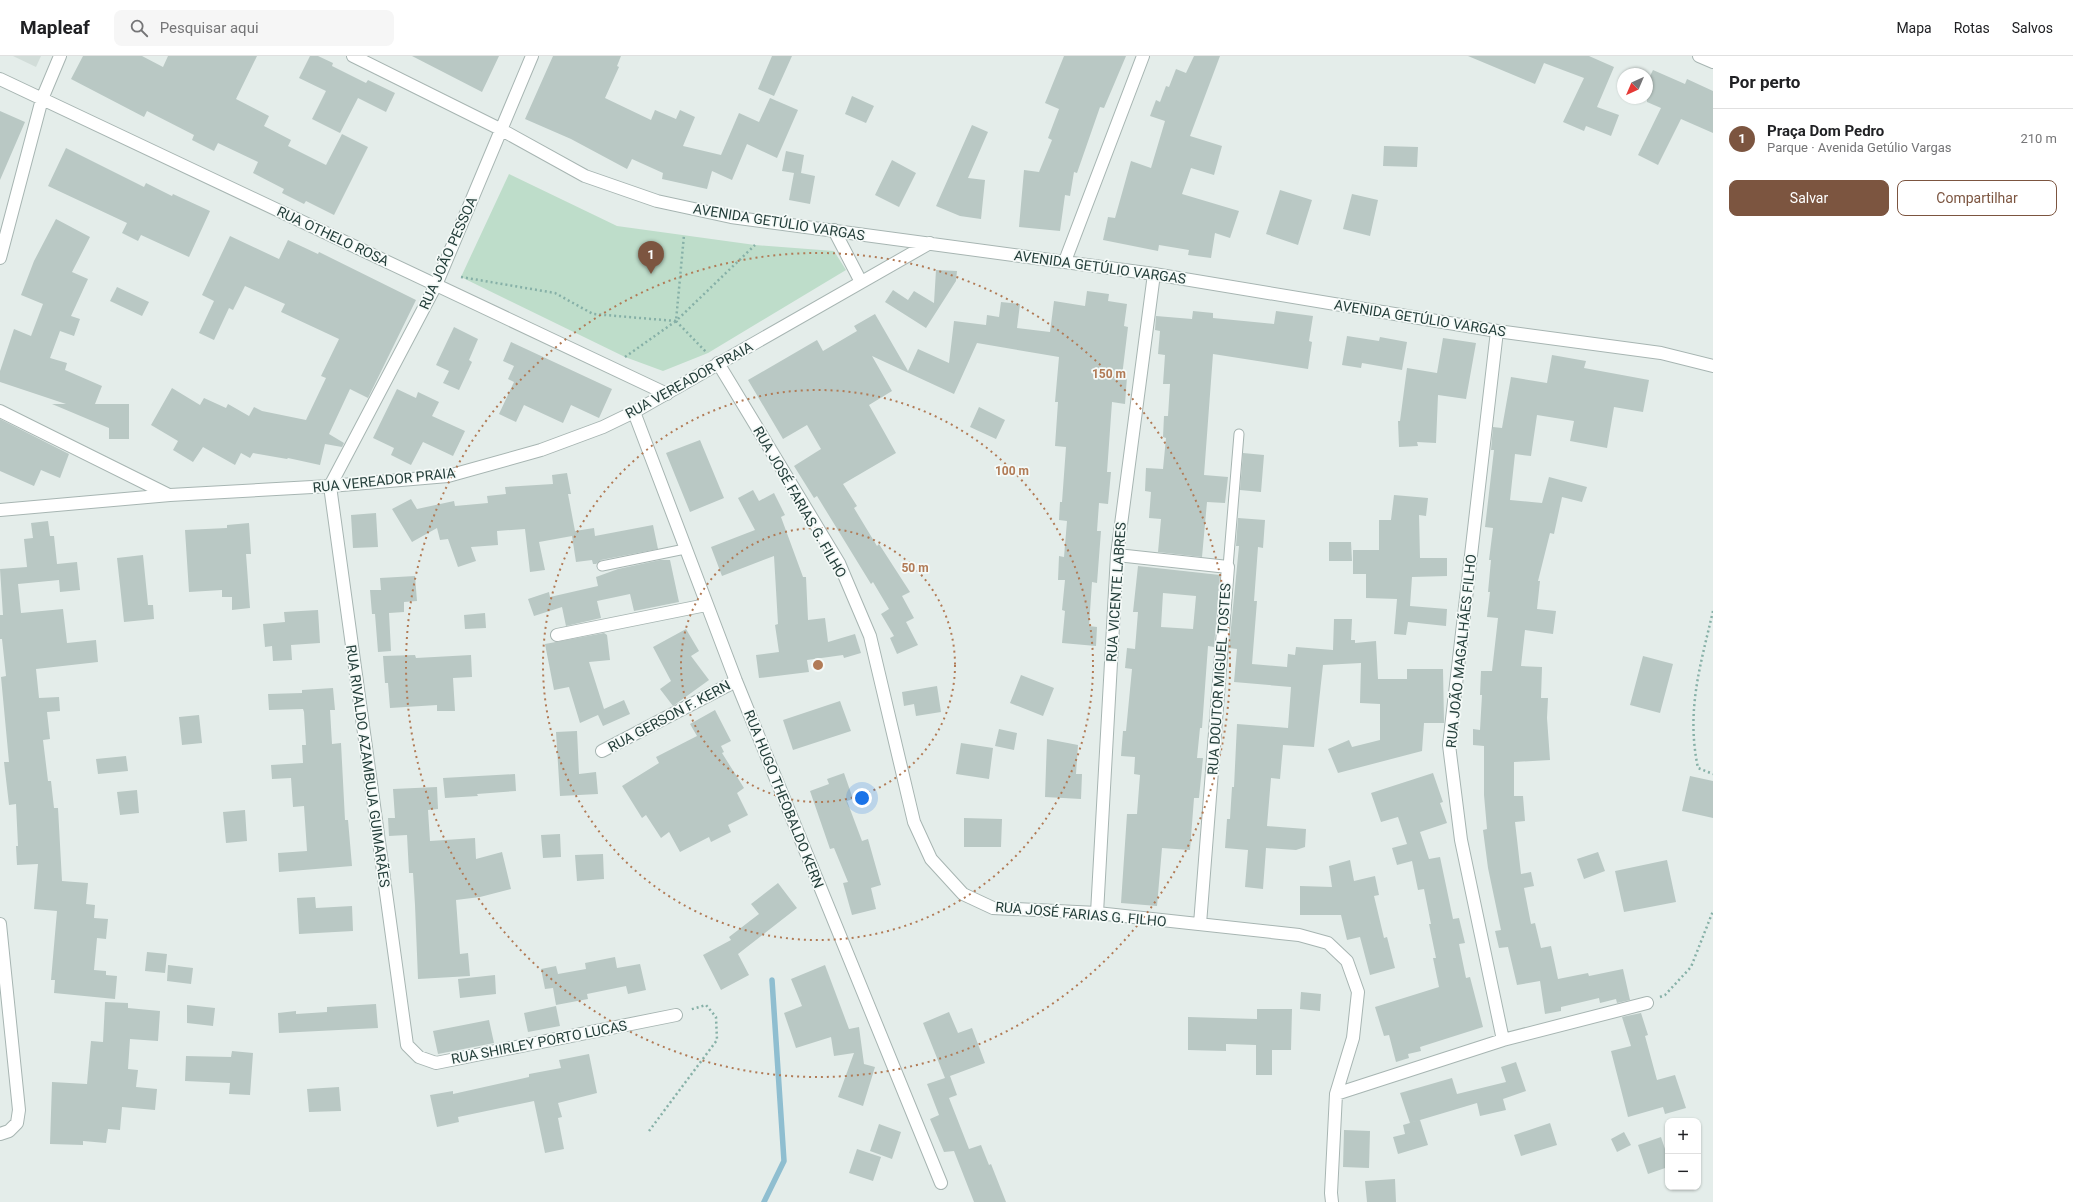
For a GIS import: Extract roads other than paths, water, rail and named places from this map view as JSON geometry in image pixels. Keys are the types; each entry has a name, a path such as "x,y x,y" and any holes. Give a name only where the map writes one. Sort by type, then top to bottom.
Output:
{"street":[{"path":"0,258 42,99 60,56"},
{"name":"AVENIDA GETÚLIO VARGAS","path":"353,56 500,129 585,176 657,201 731,217 1154,274 1497,331 1661,353 1713,366"},
{"name":"RUA JOÃO PESSOA","path":"330,486 436,285 500,129 532,56"},
{"path":"1065,261 1143,56"},
{"path":"1699,56 1713,62"},
{"name":"RUA OTHELO ROSA","path":"0,79 667,394"},
{"path":"834,230 861,282"},
{"name":"RUA VEREADOR PRAIA","path":"0,510 170,495 330,486 448,476 541,450 603,427 634,412 930,243"},
{"name":"RUA VICENTE LABRES","path":"1097,913 1117,555 1154,274"},
{"name":"RUA JOÃO MAGALHÃES FILHO","path":"1497,331 1448,745 1461,840 1503,1040"},
{"name":"RUA JOSÉ FARIAS G. FILHO","path":"718,363 839,564 870,636 914,822 932,859 963,894 993,908 1097,913 1299,935 1328,943 1347,960 1358,992 1353,1038 1336,1094 1331,1193 1332,1202"},
{"path":"0,411 170,495"},
{"name":"RUA HUGO THEOBALDO KERN","path":"634,412 706,606 941,1183"},
{"name":"RUA RIVALDO AZAMBUJA GUIMARÃES","path":"330,486 407,1045"},
{"path":"1117,555 1228,568"},
{"name":"RUA DOUTOR MIGUEL TOSTES","path":"1200,924 1228,568"},
{"path":"557,635 706,606"},
{"name":"RUA GERSON F. KERN","path":"602,751 736,681"},
{"path":"0,924 19,1110 18,1123 9,1131 0,1134"},
{"path":"1336,1094 1503,1040 1647,1003"},
{"name":"RUA SHIRLEY PORTO LUCAS","path":"407,1045 419,1057 436,1063 676,1015"}],"lane":[{"name":"RUA DOUTOR MIGUEL TOSTES","path":"1228,568 1239,434"},
{"path":"602,566 685,549"}],"waterway":[{"path":"764,1202 784,1161 772,980"}],"place":[{"name":"Praça Dom Pedro","path":"651,274"}]}
